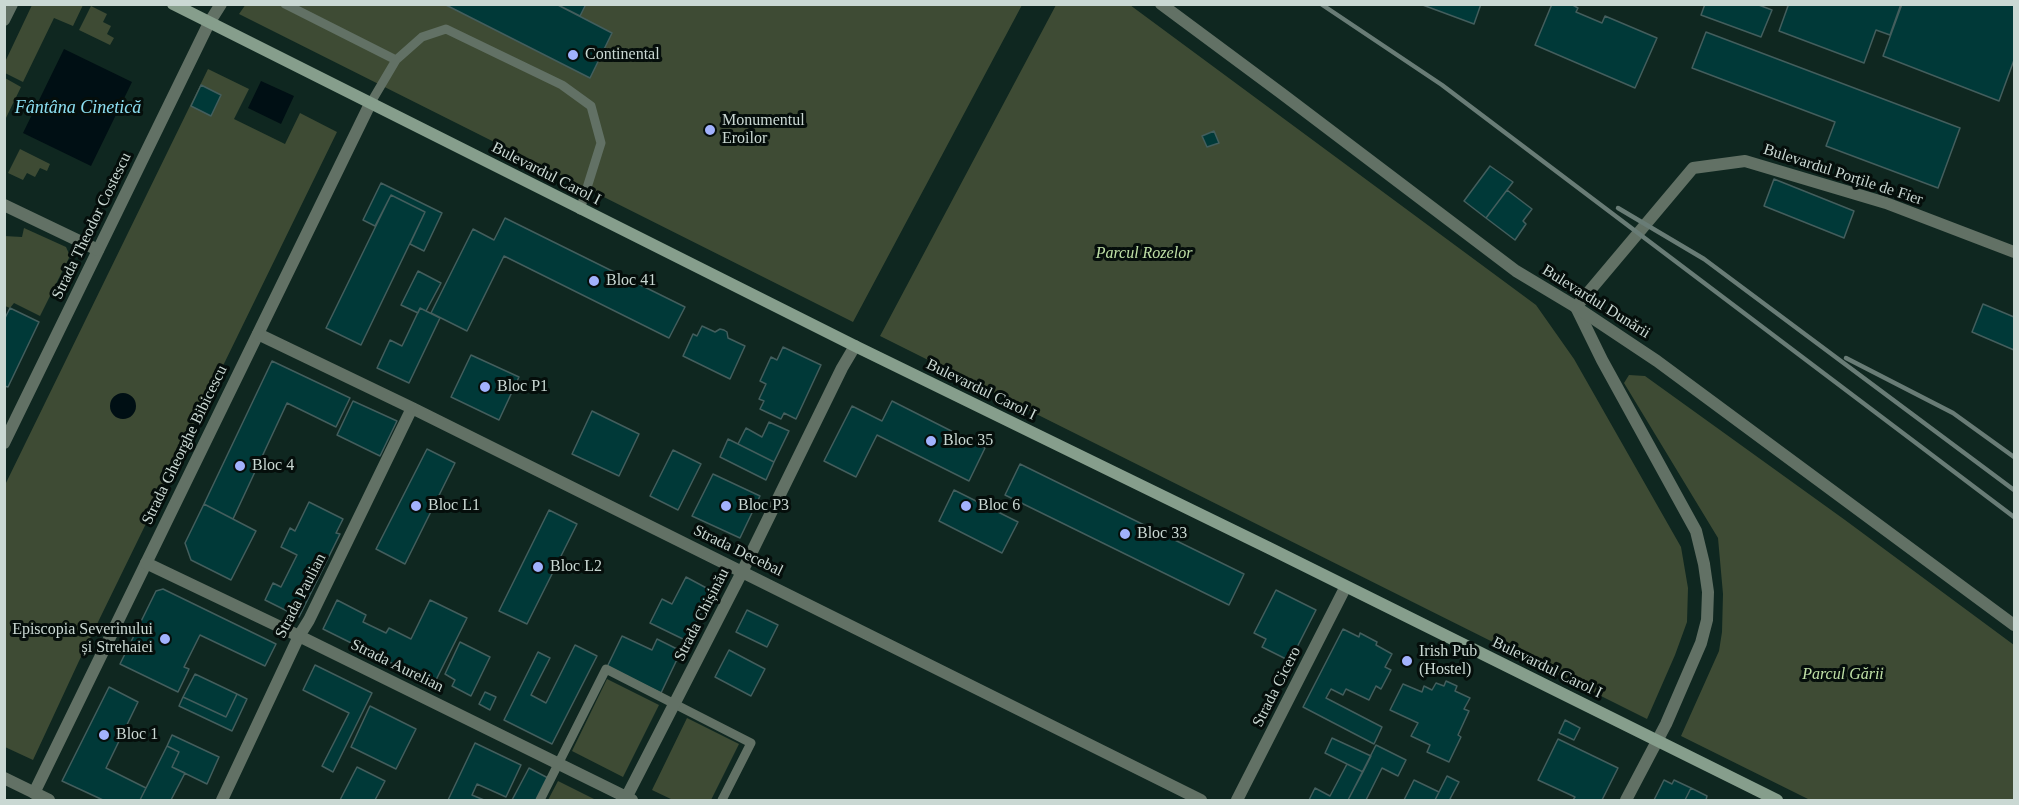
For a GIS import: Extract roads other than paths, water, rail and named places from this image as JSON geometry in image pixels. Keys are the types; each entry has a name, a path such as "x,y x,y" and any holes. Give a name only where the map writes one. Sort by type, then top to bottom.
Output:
{"main road":[{"name":"Bulevardul Carol I","path":"173,4 580,210 1269,548 1345,588 1777,801"}],"street":[{"path":"4,20 12,4"},
{"name":"Strada Theodor Costescu","path":"4,443 209,23 221,4"},
{"name":"Bulevardul Dunării","path":"1161,4 1515,271 1576,307 1657,361 2014,625"},
{"name":"Strada Gheorghe Bibicescu","path":"32,797 370,104"},
{"name":"Bulevardul Porțile de Fier","path":"1576,307 1693,168 1745,161 1886,203 2014,252"},
{"path":"4,205 99,250"},
{"path":"1576,307 1602,360 1696,531 1708,592 1701,642 1657,740 1626,801"},
{"name":"Strada Decebal","path":"258,334 412,408 1201,801"},
{"name":"Strada Chișinău","path":"628,800 855,346"},
{"name":"Strada Paulian","path":"222,801 299,636 309,620 412,408"},
{"name":"Strada Aurelian","path":"146,563 558,763 628,800"},
{"name":"Strada Cicero","path":"1237,801 1345,588"},
{"path":"4,778 32,797 49,801"}],"lane":[{"path":"285,4 396,60"},
{"path":"370,104 396,60 422,37 446,29 562,86 591,106 601,143 580,210"},
{"path":"540,801 606,669 751,743 722,801"}],"water":[{"name":"Fântâna Cinetică","path":"64,49 132,82 91,166 23,133"},
{"path":"261,81 294,96 281,124 248,108"},
{"path":"123,393 132,397 136,406 132,415 123,419 114,415 110,406 114,397"}],"railway":[{"path":"1321,4 1442,85 2014,517"},
{"path":"1618,208 1704,259 2014,490"},
{"path":"1846,358 1953,413 2014,457"}],"place":[{"name":"Continental","path":"573,55"},
{"name":"Monumentul Eroilor","path":"710,130"},
{"name":"Bloc 41","path":"594,281"},
{"name":"Bloc P1","path":"485,387"},
{"name":"Bloc 35","path":"931,441"},
{"name":"Bloc 4","path":"240,466"},
{"name":"Bloc L1","path":"416,506"},
{"name":"Bloc P3","path":"726,506"},
{"name":"Bloc 6","path":"966,506"},
{"name":"Bloc 33","path":"1125,534"},
{"name":"Bloc L2","path":"538,567"},
{"name":"Episcopia Severinului și Strehaiei","path":"165,639"},
{"name":"Irish Pub (Hostel)","path":"1407,661"},
{"name":"Bloc 1","path":"104,735"}],"park label":[{"name":"Parcul Rozelor","path":"1144,254"},
{"name":"Parcul Gării","path":"1843,675"}]}
